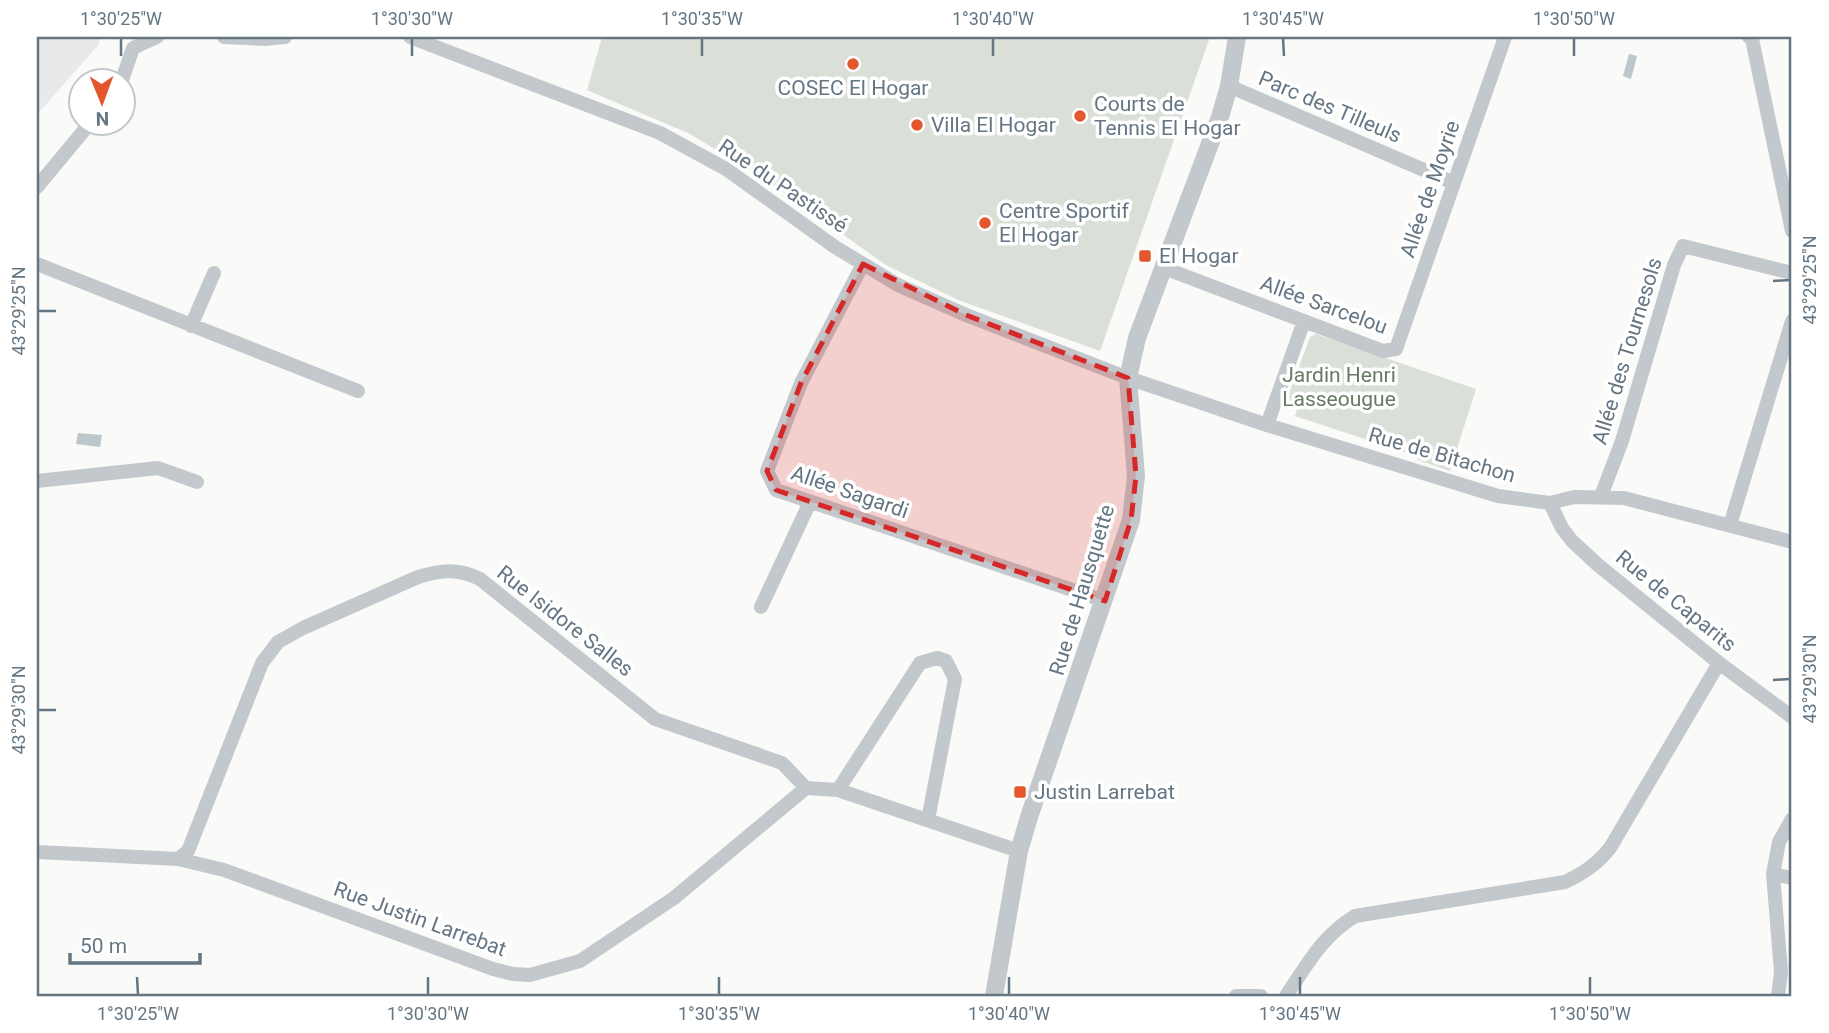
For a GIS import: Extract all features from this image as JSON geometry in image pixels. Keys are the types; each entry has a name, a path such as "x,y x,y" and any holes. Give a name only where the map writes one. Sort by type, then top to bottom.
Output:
{"street":[{"path":"125,66 130,42 157,37"},
{"path":"224,37 285,37"},
{"name":"Rue du Pastissé","path":"410,37 660,133 726,169 863,264 898,285 966,315 1128,378"},
{"name":"Rue de Hausquette","path":"994,996 1019,851 1131,520 1136,476 1128,378 1137,338 1211,143 1229,86 1237,37"},
{"name":"Allée de Moyrie","path":"1391,351 1398,347 1505,37"},
{"path":"1749,37 1752,40 1792,231"},
{"name":"Parc des Tilleuls","path":"1229,86 1454,183"},
{"path":"37,187 79,136"},
{"name":"Allée des Tournesols","path":"1601,496 1622,441 1674,265 1683,246 1792,273"},
{"path":"37,264 358,391"},
{"name":"Allée Sagardi","path":"863,264 801,383 767,471 776,490 1105,601"},
{"name":"Allée Sarcelou","path":"1164,268 1383,351 1391,351"},
{"path":"191,326 214,273"},
{"path":"1267,425 1304,321"},
{"path":"1730,524 1792,321"},
{"name":"Rue de Bitachon","path":"1128,378 1267,425 1498,496 1550,503 1574,497 1601,496 1654,504 1792,542"},
{"path":"37,481 158,468 197,482"},
{"path":"761,607 810,502"},
{"name":"Rue de Caparits","path":"1550,503 1562,528 1572,541 1719,663 1792,717"},
{"name":"Rue Isidore Salles","path":"178,859 188,851 262,663 278,642 303,628 437,571 455,570 480,579 655,719 782,763 806,788"},
{"path":"838,790 920,663 937,658 946,661 955,679 928,820"},
{"path":"1286,996 1322,944 1336,928 1355,916 1565,882 1597,864 1610,848 1719,663"},
{"path":"806,788 838,790 1019,851"},
{"name":"Rue Justin Larrebat","path":"37,852 178,859 224,870 493,968 513,974 530,975 556,970 580,961 674,898 806,788"},
{"path":"1778,996 1781,972 1773,874 1779,842 1792,819"},
{"path":"1773,874 1792,878"},
{"path":"1236,996 1261,996"}],"highlighted area":[{"path":"863,264 966,315 1128,378 1136,476 1131,520 1105,601 776,490 767,471 801,383"}],"shaded area":[{"path":"37,37 100,37 99,44 80,66 66,66 66,82 41,110 37,110"},
{"path":"1629,54 1637,56 1631,79 1623,76"},
{"path":"78,433 102,435 100,447 76,444"}],"green space":[{"name":"Centre Sportif El Hogar","path":"602,37 1210,37 1100,351 958,300 886,265 766,180 690,134 587,90"},
{"name":"Jardin Henri Lasseougue","path":"1316,334 1476,389 1450,471 1418,460 1416,456 1295,416 1299,404 1287,399 1310,337"}],"place":[{"name":"COSEC El Hogar","path":"853,64"},
{"name":"Courts de Tennis El Hogar","path":"1080,116"},
{"name":"Villa El Hogar","path":"917,125"},
{"name":"Centre Sportif El Hogar","path":"985,223"},
{"name":"El Hogar","path":"1145,256"},
{"name":"Justin Larrebat","path":"1020,792"}]}
